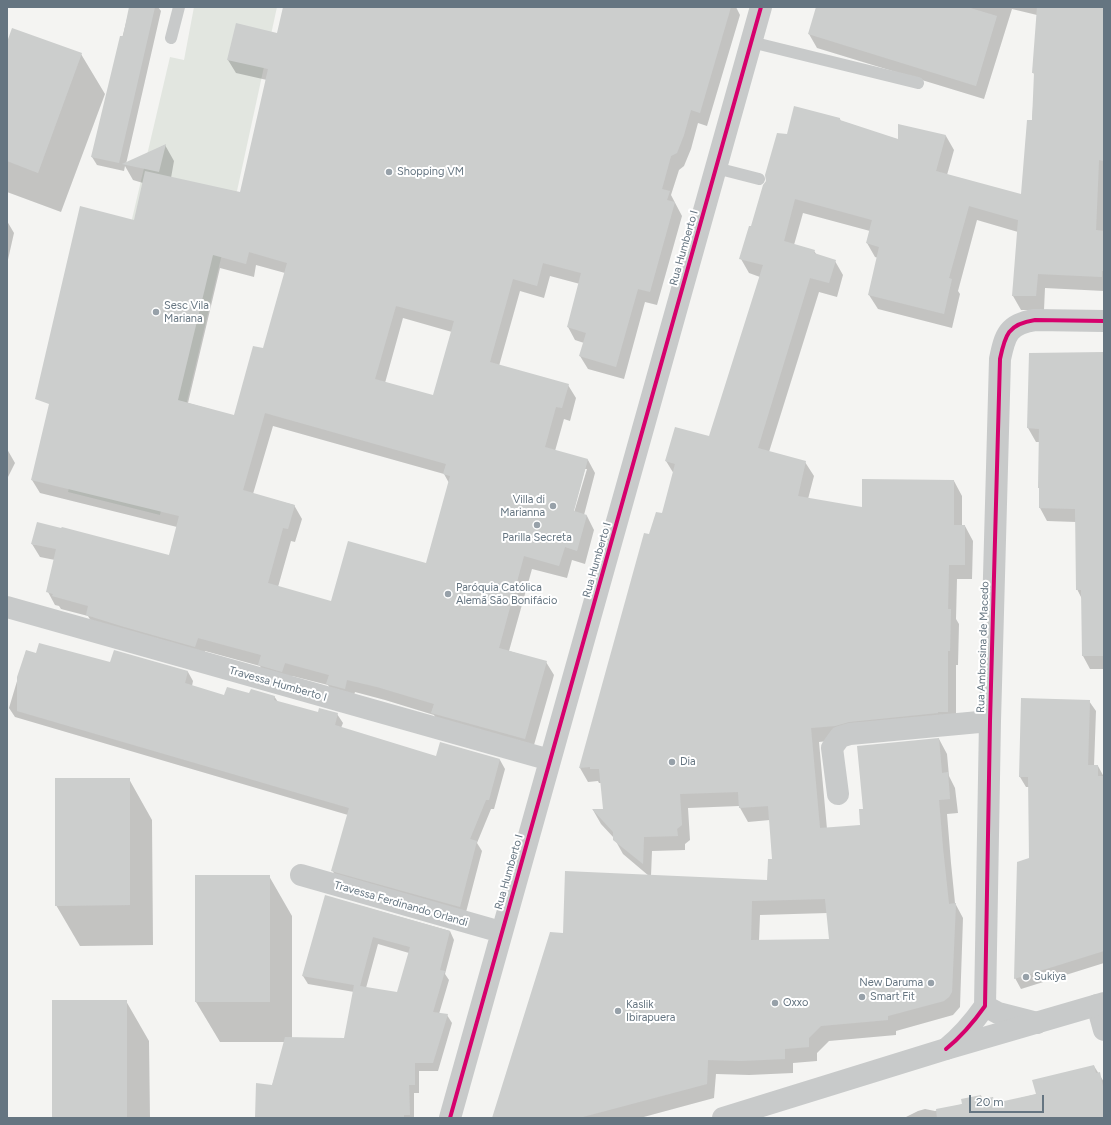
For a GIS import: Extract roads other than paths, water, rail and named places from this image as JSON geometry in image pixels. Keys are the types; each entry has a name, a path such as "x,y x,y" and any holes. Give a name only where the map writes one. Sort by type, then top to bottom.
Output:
{"street":[{"name":"Rua Humberto I","path":"450,1118 761,7"},
{"name":"Rua Ambrosina de Macedo","path":"985,1006 990,721 1000,359 1003,343 1007,334 1015,325 1035,320 1104,321"},
{"name":"Travessa Humberto I","path":"7,607 550,760"},
{"path":"838,794 832,748 840,737 850,734 990,721"},
{"name":"Travessa Ferdinando Orlandi","path":"301,875 502,932"},
{"path":"723,1118 946,1049 1101,1004 1104,1030"},
{"path":"946,1049 963,1035 985,1006 998,1013 1037,1023"}],"lane":[{"path":"171,38 179,7"},
{"path":"751,42 918,83"},
{"path":"716,168 758,179"}],"place":[{"name":"Shopping VM","path":"389,172"},
{"name":"Sesc Vila Mariana","path":"156,312"},
{"name":"Villa di Marianna","path":"553,506"},
{"name":"Parilla Secreta","path":"537,525"},
{"name":"Paróquia Católica Alemã São Bonifácio","path":"448,594"},
{"name":"Dia","path":"672,762"},
{"name":"Sukiya","path":"1026,977"},
{"name":"New Daruma","path":"931,983"},
{"name":"Smart Fit","path":"862,997"},
{"name":"Oxxo","path":"775,1003"},
{"name":"Kaslik Ibirapuera","path":"618,1011"}]}
